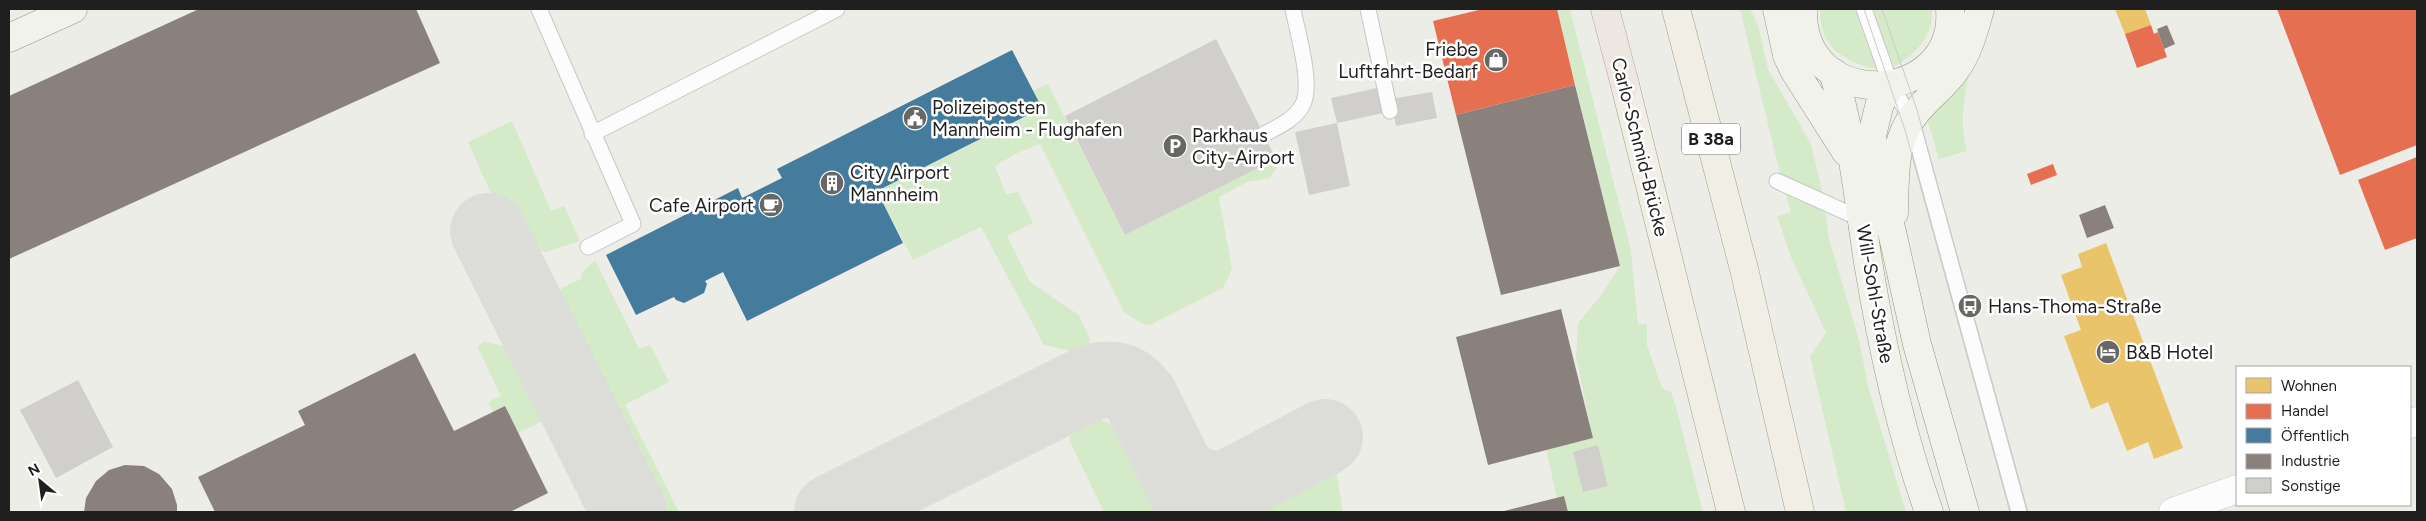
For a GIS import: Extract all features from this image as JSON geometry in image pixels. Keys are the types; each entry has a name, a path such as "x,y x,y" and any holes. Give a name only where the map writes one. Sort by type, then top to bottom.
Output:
{"highway":[{"name":"Carlo-Schmid-Brücke","path":"1605,9 1625,85"}],"main road":[{"path":"9,38 74,9"},
{"name":"B 38a","path":"1676,9 1744,269 1800,512"},
{"path":"1776,9 1787,55 1794,70 1854,165"},
{"path":"1804,9 1805,30 1809,42 1815,53 1833,72 1860,84 1891,85 1914,76 1933,60 1942,47 1948,32 1950,9"},
{"path":"1892,232 1899,144 1911,119 1955,70 1967,51 1980,9"},
{"name":"Will-Sohl-Straße","path":"1833,72 1844,109 1861,219 1888,368 1912,465 1929,512"},
{"name":"Carlo-Schmid-Brücke","path":"1625,85 1731,512"},
{"name":"Will-Sohl-Straße","path":"1891,85 1880,103 1872,134 1877,180 1892,232 1917,344 1962,503"}],"street":[{"path":"2173,512 2236,489"},
{"path":"1962,503 1980,512"}],"lane":[{"path":"539,9 592,134 634,224 588,247"},
{"path":"592,134 837,9"},
{"path":"1264,134 1287,121 1303,104 1306,80 1293,9"},
{"path":"1368,9 1390,111"},
{"path":"1864,9 1891,85 1911,119 2019,512"},
{"path":"1777,181 1861,219"}],"green space":[{"path":"1557,9 1570,9 1631,251 1638,325 1647,323 1647,345 1662,388 1671,392 1675,403 1703,512 1568,512 1564,496 1557,498 1546,450 1593,438 1576,357 1578,323 1602,294 1620,266","holes":["1598,446 1608,485 1584,492 1573,452"]},
{"path":"1740,9 1750,9 1758,25 1768,69 1811,144 1823,195 1780,174"},
{"path":"1820,9 1856,9 1878,69 1854,62 1836,51 1824,33"},
{"path":"1872,9 1932,9 1932,19 1927,36 1910,56 1894,67"},
{"path":"1971,67 1963,109 1963,129 1967,151 1939,159 1927,118"},
{"path":"1048,84 1125,235 1276,159 1279,164 1270,178 1247,182 1219,197 1232,269 1223,288 1150,325 1141,323 1124,312 1040,144 1017,153 995,166 1006,194 1018,192 1033,223 1007,236 1030,282 1079,315 1090,340 1086,354 1044,345 981,227 913,260 877,191 1041,109 1033,91"},
{"path":"512,121 551,211 564,206 580,241 546,252 527,250 512,240 468,142"},
{"path":"1785,192 1825,211 1829,239 1859,340 1869,390 1906,512 1846,512 1810,356 1826,333 1791,257 1777,216 1791,212"},
{"path":"595,260 639,349 650,345 669,382 625,405 679,512 653,512 552,301 562,288 581,279 582,272"},
{"path":"484,342 504,346 526,358 555,415 518,433 505,406 493,412 488,402 501,396 477,346"},
{"path":"1084,414 1134,432 1173,512 1104,512 1069,440 1075,422"},
{"path":"1335,465 1343,512 1262,512"}],"building: Wohnen":[{"path":"2115,9 2145,9 2151,25 2125,34"},
{"name":"B&B Hotel","path":"2106,243 2183,448 2154,459 2148,442 2127,451 2108,402 2091,409 2064,336 2081,330 2061,275 2082,267 2078,254"}],"building: Handel":[{"path":"1483,9 1557,9 1575,85 1456,115 1433,21"},
{"path":"2277,9 2417,9 2417,145 2340,175"},
{"path":"2151,25 2154,34 2158,32 2167,57 2137,68 2125,34"},
{"path":"2417,157 2417,238 2385,250 2358,180"},
{"path":"2053,164 2057,175 2031,185 2027,174"}],"building: Öffentlich":[{"name":"City Airport Mannheim","path":"1012,50 1042,108 877,191 903,243 747,321 723,272 705,281 707,284 704,293 684,303 676,300 674,297 636,315 606,255 738,188 742,198 782,178 777,169"}],"building: Industrie":[{"path":"199,9 416,9 440,63 9,259 9,96"},
{"path":"2167,25 2175,44 2164,49 2157,29"},
{"path":"1575,85 1620,266 1501,295 1456,115"},
{"path":"2105,205 2114,228 2087,238 2079,215"},
{"path":"1561,309 1593,438 1488,465 1456,337"},
{"path":"415,353 454,431 505,406 548,493 510,512 215,512 198,477 305,425 298,411"},
{"path":"125,465 144,466 159,474 172,489 177,512 84,512 86,498 96,481 109,470"},
{"path":"1564,496 1568,512 1500,512"}],"building: Sonstige":[{"name":"Parkhaus City-Airport","path":"1216,39 1276,159 1125,235 1065,116"},
{"path":"1382,87 1388,112 1337,123 1331,98"},
{"path":"1432,92 1437,118 1396,126 1391,99"},
{"path":"1337,123 1350,186 1309,195 1295,132"},
{"path":"78,380 113,447 56,478 20,410"},
{"path":"1598,445 1608,486 1583,492 1573,452"}],"taxiway":[{"path":"488,231 629,512"},
{"path":"832,512 1088,384 1104,380 1124,383 1136,392 1141,399 1197,512"},
{"path":"1175,469 1187,479 1199,485 1220,489 1228,488 1325,437"}],"tram line":[{"path":"1864,9 1905,130 2010,512"},
{"path":"1882,9 1917,110 2028,512"}],"place":[{"name":"Friebe Luftfahrt-Bedarf","path":"1496,60"},
{"name":"Polizeiposten Mannheim - Flughafen","path":"915,118"},
{"name":"Parkhaus City-Airport","path":"1175,146"},
{"name":"City Airport Mannheim","path":"832,183"},
{"name":"Cafe Airport","path":"771,205"},
{"name":"Hans-Thoma-Straße","path":"1970,306"},
{"name":"B&B Hotel","path":"2108,352"}]}
